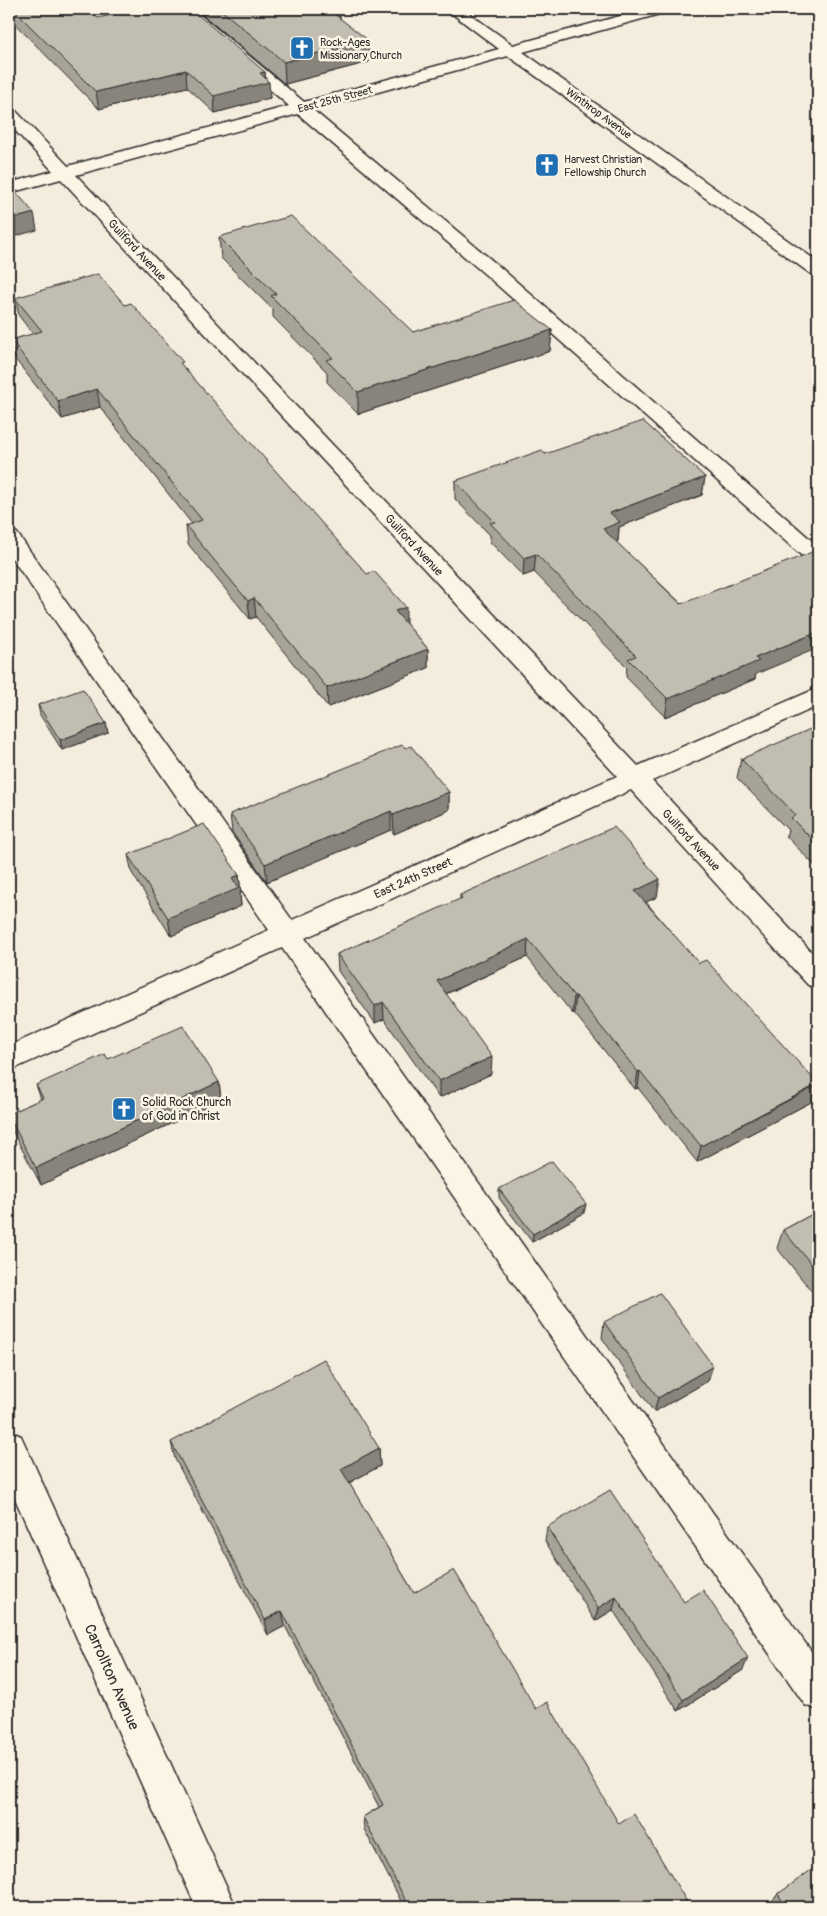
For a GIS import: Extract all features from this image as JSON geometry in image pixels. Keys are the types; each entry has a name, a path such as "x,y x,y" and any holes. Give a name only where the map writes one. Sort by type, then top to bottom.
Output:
{"street":[{"path":"184,9 494,272 818,558"},
{"name":"Winthrop Avenue","path":"453,9 818,270"},
{"name":"East 25th Street","path":"9,188 662,9"},
{"name":"Guilford Avenue","path":"9,114 635,779 818,977"},
{"path":"9,538 818,1692"},
{"name":"East 24th Street","path":"9,1059 818,696"},
{"name":"Carrollton Avenue","path":"9,1447 216,1907"}],"building":[{"path":"13,9 88,9 98,18 137,9 191,9 265,72 260,73 269,82 214,96 186,70 96,92"},
{"path":"220,9 336,9 340,11 333,13 368,40 284,62"},
{"path":"9,184 34,213 9,220"},
{"path":"291,216 413,332 514,300 552,330 358,392 326,360 333,358 271,296 276,294 219,237"},
{"path":"98,274 125,305 131,303 183,362 180,363 367,574 374,571 406,607 395,611 428,649 327,688 254,598 248,601 186,526 202,520 97,389 58,401 11,340 42,331 15,298"},
{"path":"643,421 705,477 610,513 620,522 603,529 681,604 818,551 818,632 755,658 759,661 668,699 628,659 636,656 536,554 524,558 490,523 495,522 455,481 542,450 545,454"},
{"path":"83,689 106,723 60,740 38,705"},
{"path":"815,727 818,731 818,845 791,818 796,815 741,759"},
{"path":"402,745 406,748 411,746 449,792 393,815 391,811 265,864 230,814"},
{"path":"204,824 239,875 232,878 239,888 168,918 128,855"},
{"path":"614,827 660,879 635,891 699,963 706,960 818,1084 701,1146 528,939 437,981 492,1057 439,1081 383,1002 375,1006 337,954 462,898 460,895"},
{"name":"Solid Rock Church of God in Christ","path":"183,1026 219,1082 36,1168 9,1114 43,1098 36,1085 105,1054 108,1059"},
{"path":"552,1161 586,1204 533,1234 499,1189"},
{"path":"818,1211 818,1272 783,1230"},
{"path":"660,1293 713,1366 658,1398 604,1322"},
{"path":"324,1359 379,1448 341,1469 414,1593 454,1570 536,1709 547,1702 619,1824 634,1814 690,1907 409,1907 363,1817 383,1805 282,1611 265,1620 171,1442"},
{"path":"610,1490 684,1602 703,1590 748,1658 683,1700 616,1597 598,1608 547,1527"},
{"path":"818,1865 818,1907 786,1907 778,1894"}],"place":[{"name":"Rock-Ages Missionary Church","path":"302,48"},
{"name":"Harvest Christian Fellowship Church","path":"547,165"},
{"name":"Solid Rock Church of God in Christ","path":"124,1109"}]}
